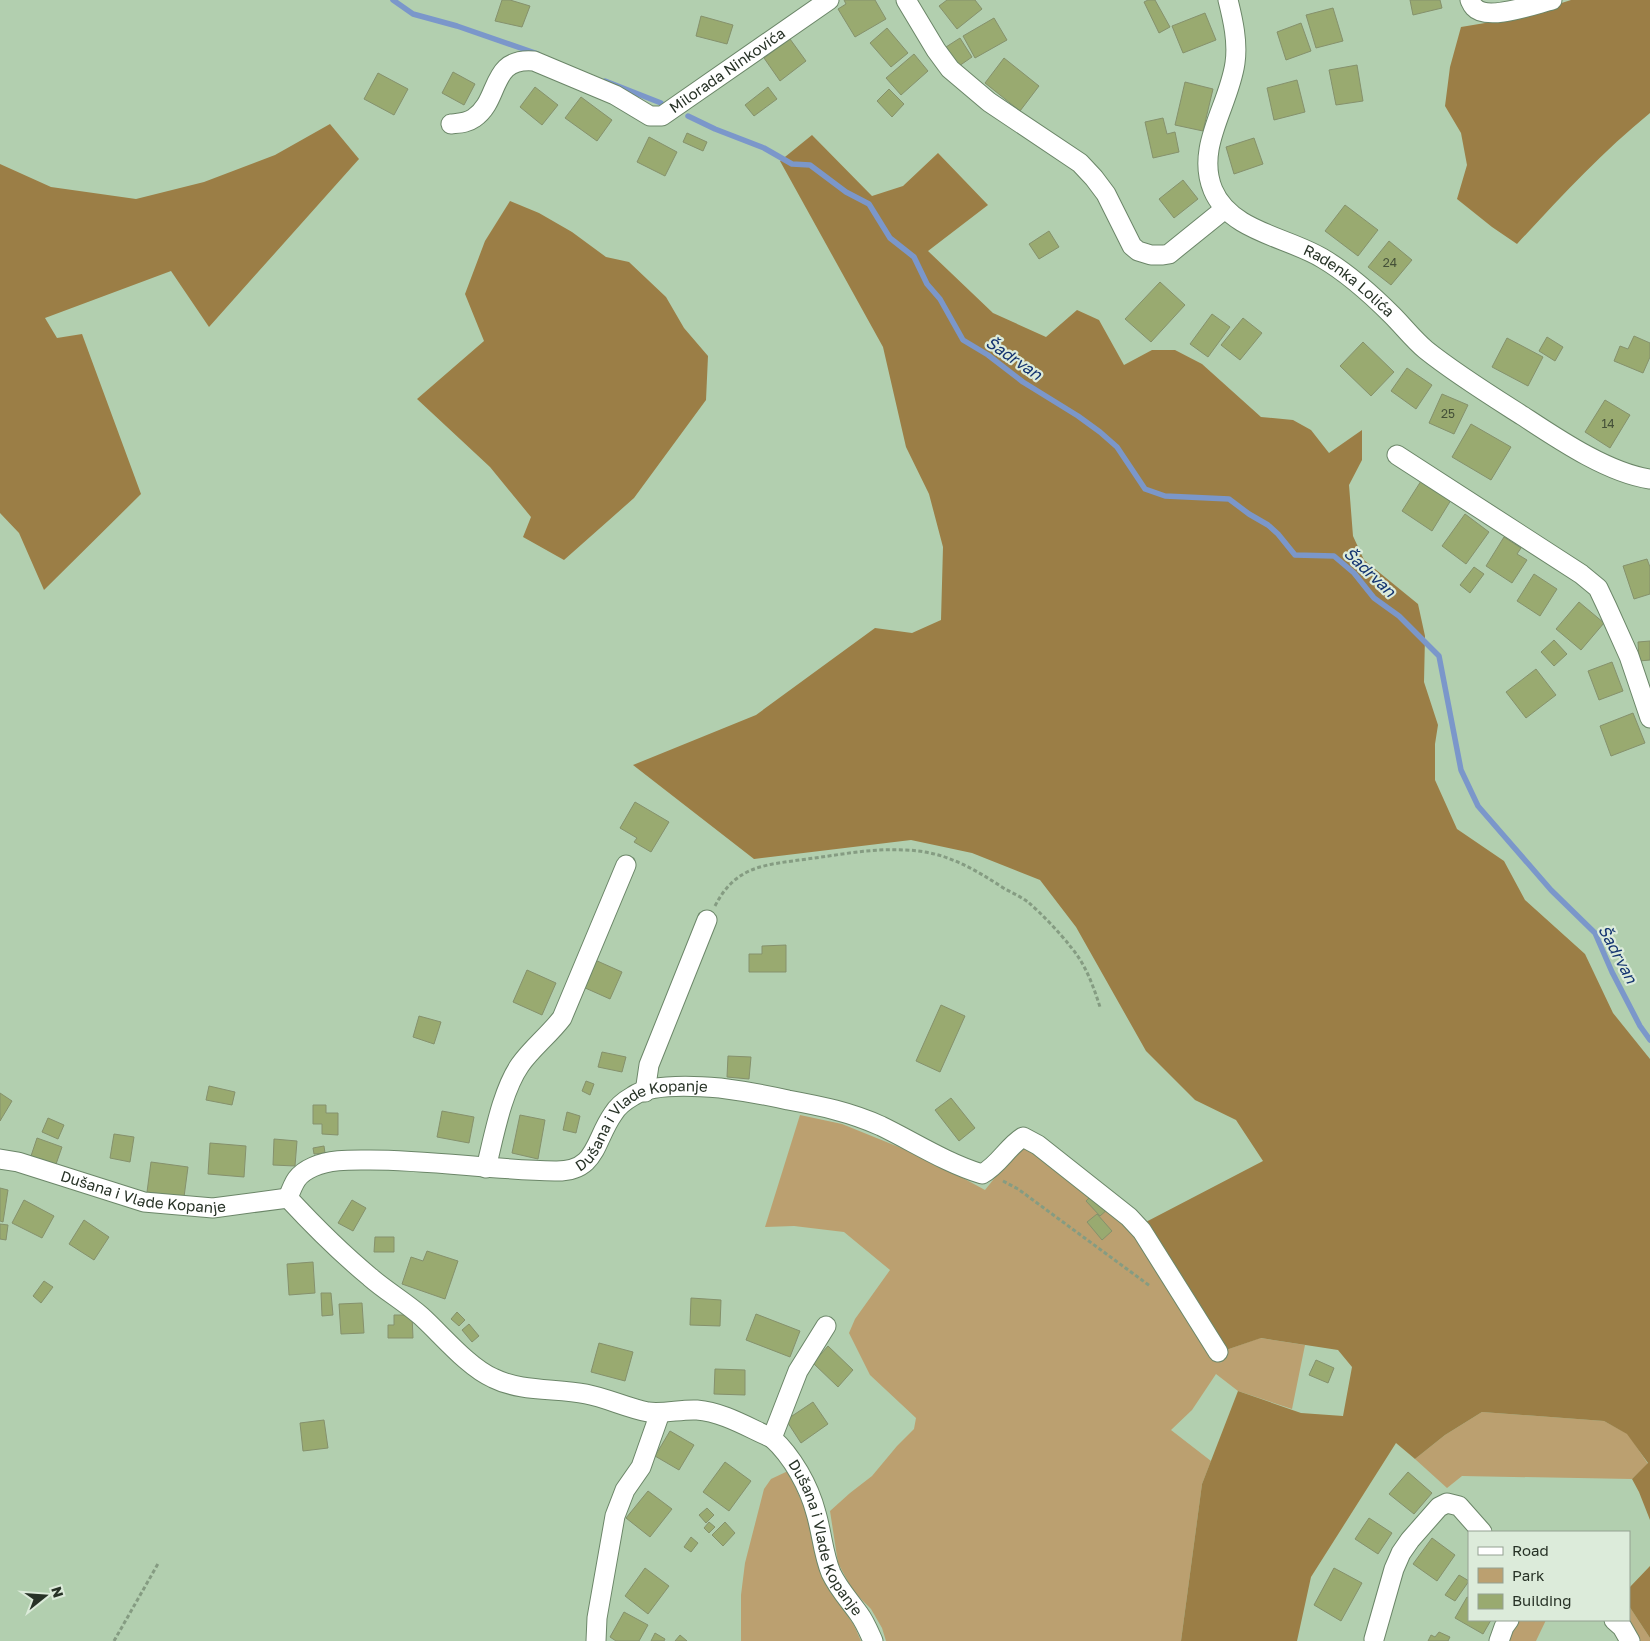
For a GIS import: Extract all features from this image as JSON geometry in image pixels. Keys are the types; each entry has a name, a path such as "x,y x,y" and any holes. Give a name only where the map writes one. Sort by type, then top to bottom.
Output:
{"street":[{"name":"Milorada Ninkovića","path":"452,124 465,123 476,117 484,107 504,71 513,63 522,60 534,62 615,95 650,116 662,116 829,0"},
{"path":"906,0 936,50 950,69 989,102 1080,163 1094,178 1106,194 1132,246 1138,250 1156,256 1169,254 1220,212 1227,211"},
{"name":"Radenka Lolića","path":"1228,0 1234,32 1235,62 1226,98 1211,136 1208,158 1209,176 1220,205 1237,220 1322,258 1342,272 1390,313 1426,349 1481,389 1562,441 1619,471 1638,478 1650,479"},
{"path":"1470,0 1475,8 1486,13 1502,13 1552,0"},
{"path":"1398,454 1581,574 1598,588 1629,656 1650,718"},
{"path":"486,1168 508,1085 526,1057 553,1030 562,1018 626,865"},
{"path":"645,1092 649,1064 707,920"},
{"name":"Dušana i Vlade Kopanje","path":"288,1198 295,1180 314,1167 330,1161 403,1160 486,1168 562,1171 580,1166 588,1161 597,1147 613,1113 634,1095 678,1086 721,1088 833,1108 880,1126 970,1170 982,1174 988,1170"},
{"path":"988,1170 1023,1137 1038,1145 1129,1216 1142,1231 1218,1352"},
{"name":"Dušana i Vlade Kopanje","path":"0,1159 18,1162 144,1202 213,1208 288,1198"},
{"name":"Dušana i Vlade Kopanje","path":"288,1198 318,1230 370,1278 420,1315 476,1367 493,1378 511,1384 586,1394 646,1412 660,1413 677,1410 709,1412 721,1415 772,1438 783,1448 807,1489 816,1512 825,1556 831,1573 840,1589 860,1615 873,1641"},
{"path":"772,1438 798,1371 826,1326"},
{"path":"596,1641 615,1516 625,1490 641,1467 660,1413"},
{"path":"1374,1639 1394,1569 1401,1553 1439,1507 1447,1503 1459,1506 1481,1531"},
{"path":"1499,1641 1508,1621"},
{"path":"1615,1621 1630,1641"}],"path":[{"path":"707,920 722,892 737,877 762,866 857,852 905,850 937,854 972,868 1028,902 1071,946 1085,969 1100,1007"},
{"path":"988,1170 997,1178 1018,1189 1150,1286"},
{"path":"114,1641 159,1562"}],"green space":[{"path":"800,1115 842,1124 926,1158 985,1190 1021,1145 1036,1150 1126,1220 1221,1363 1226,1350 1260,1338 1305,1345 1292,1409 1238,1391 1216,1374 1192,1410 1171,1430 1211,1461 1202,1484 1181,1641 886,1641 882,1628 871,1609 853,1591 838,1563 830,1511 872,1476 914,1429 916,1418 870,1375 849,1333 855,1319 890,1270 844,1232 794,1226 765,1227"},
{"path":"1482,1412 1604,1421 1628,1434 1648,1464 1632,1479 1462,1476 1447,1488 1415,1459 1445,1435"},
{"path":"788,1471 806,1511 827,1587 854,1625 861,1641 741,1641 741,1595 745,1563 764,1489 771,1479"},
{"path":"1630,1608 1650,1638 1650,1641 1639,1641 1627,1621 1630,1621"},
{"path":"1517,1621 1546,1621 1536,1641 1506,1641 1509,1631"}],"shaded area":[{"path":"1571,0 1650,0 1650,113 1598,160 1517,244 1457,199 1467,165 1461,133 1445,106 1450,67 1461,27 1515,18"},
{"path":"330,124 359,159 209,327 171,271 45,318 57,338 82,334 141,494 44,590 19,533 0,513 0,164 51,187 136,199 204,182 275,155"},
{"path":"812,135 872,196 903,186 938,153 988,205 928,251 993,313 1046,337 1077,310 1099,320 1124,365 1152,350 1175,350 1202,364 1261,417 1293,420 1311,430 1329,453 1362,430 1362,460 1349,485 1353,536 1364,560 1418,604 1425,636 1424,682 1438,725 1435,744 1435,780 1457,829 1504,861 1525,900 1585,954 1613,1013 1650,1059 1650,1520 1632,1479 1648,1463 1627,1434 1604,1421 1482,1412 1445,1435 1415,1459 1396,1443 1311,1577 1297,1641 1181,1641 1202,1484 1238,1391 1301,1413 1343,1416 1352,1367 1338,1350 1261,1338 1226,1350 1142,1224 1263,1161 1236,1120 1195,1100 1146,1051 1076,927 1040,880 972,853 911,840 754,859 633,765 756,715 875,628 912,633 941,620 943,547 929,494 906,447 883,347 780,161"},
{"path":"510,201 539,213 572,232 606,257 629,262 666,297 684,328 708,356 706,400 634,498 564,560 523,537 531,517 490,467 417,399 484,341 465,294 485,241"},
{"path":"1650,1566 1650,1638 1630,1608 1630,1587"}],"building":[{"path":"502,0 510,0 530,6 522,27 495,21"},
{"path":"844,0 875,0 886,19 855,37 838,9 846,4"},
{"path":"947,0 975,0 982,9 957,29 939,6"},
{"path":"1155,0 1170,27 1159,33 1144,2"},
{"path":"1410,0 1440,0 1442,8 1413,15"},
{"path":"1333,8 1343,41 1316,48 1306,15"},
{"path":"1205,13 1216,40 1183,53 1172,26"},
{"path":"701,16 733,25 727,44 696,36"},
{"path":"994,18 1007,40 975,58 963,36"},
{"path":"1301,23 1311,51 1286,60 1277,32"},
{"path":"887,28 908,53 891,67 870,43"},
{"path":"960,38 972,57 959,66 946,47"},
{"path":"790,39 806,61 780,81 764,58"},
{"path":"914,54 928,71 901,95 886,78"},
{"path":"1004,58 1039,86 1020,111 985,83"},
{"path":"1357,65 1363,101 1336,105 1329,70"},
{"path":"453,72 475,84 464,105 442,93"},
{"path":"378,73 408,89 394,115 364,99"},
{"path":"1297,80 1305,112 1274,120 1267,88"},
{"path":"1185,82 1213,89 1203,131 1175,125"},
{"path":"535,87 558,105 542,125 520,107"},
{"path":"768,87 777,99 754,116 745,105"},
{"path":"889,89 904,104 892,117 877,101"},
{"path":"581,97 612,120 597,141 565,118"},
{"path":"1163,118 1167,134 1175,132 1179,152 1153,158 1145,122"},
{"path":"687,133 707,142 703,151 683,142"},
{"path":"649,137 677,152 665,176 637,162"},
{"path":"1254,138 1263,164 1234,174 1226,147"},
{"path":"1183,180 1198,199 1174,218 1159,199"},
{"path":"1345,205 1378,230 1358,256 1325,231"},
{"path":"1049,231 1059,247 1039,259 1029,244"},
{"path":"1389,241 1412,260 1391,285 1368,267"},
{"path":"1160,282 1185,305 1151,342 1125,319"},
{"path":"1212,314 1230,327 1208,357 1190,344"},
{"path":"1243,318 1262,333 1240,360 1221,345"},
{"path":"1634,336 1650,343 1650,357 1643,373 1614,361 1620,346 1628,349"},
{"path":"1547,337 1563,347 1555,361 1539,351"},
{"path":"1507,338 1543,357 1528,386 1492,367"},
{"path":"1363,342 1394,372 1371,396 1340,366"},
{"path":"1407,368 1432,385 1416,409 1391,391"},
{"path":"1442,394 1468,405 1454,434 1429,423"},
{"path":"1605,400 1630,415 1610,448 1585,432"},
{"path":"1471,424 1511,447 1491,480 1452,457"},
{"path":"1421,481 1451,500 1432,531 1402,511"},
{"path":"1465,514 1489,532 1466,564 1442,546"},
{"path":"1504,537 1521,548 1517,554 1527,560 1512,583 1486,566"},
{"path":"1647,559 1650,567 1650,594 1634,599 1623,566"},
{"path":"1474,567 1484,574 1470,593 1460,585"},
{"path":"1534,574 1557,589 1540,616 1517,601"},
{"path":"1579,602 1604,623 1581,650 1556,629"},
{"path":"1554,640 1567,654 1554,666 1541,652"},
{"path":"1650,641 1650,660 1639,661 1638,642"},
{"path":"1612,662 1623,691 1599,700 1588,671"},
{"path":"1536,669 1556,695 1526,718 1506,692"},
{"path":"1633,713 1645,743 1611,756 1600,726"},
{"path":"635,802 669,822 651,852 634,842 637,838 620,828"},
{"path":"786,945 786,972 749,972 749,954 762,954 762,946"},
{"path":"595,960 622,972 610,999 583,987"},
{"path":"527,970 556,983 542,1015 513,1002"},
{"path":"941,1005 965,1016 940,1072 916,1061"},
{"path":"419,1016 441,1022 434,1044 413,1037"},
{"path":"602,1052 626,1057 622,1072 598,1067"},
{"path":"728,1056 751,1057 749,1079 727,1077"},
{"path":"586,1081 594,1084 590,1095 582,1091"},
{"path":"209,1086 235,1092 232,1105 206,1100"},
{"path":"0,1093 12,1101 0,1121"},
{"path":"951,1098 975,1128 959,1141 935,1110"},
{"path":"313,1105 326,1105 326,1113 338,1113 338,1135 322,1134 322,1124 313,1124"},
{"path":"442,1111 474,1117 469,1143 437,1137"},
{"path":"567,1112 580,1116 576,1133 563,1130"},
{"path":"520,1115 545,1120 538,1159 512,1153"},
{"path":"48,1118 64,1125 58,1139 42,1132"},
{"path":"114,1134 134,1137 130,1162 110,1158"},
{"path":"37,1138 62,1147 55,1167 30,1159"},
{"path":"274,1139 297,1141 295,1166 273,1165"},
{"path":"210,1143 246,1146 244,1177 208,1174"},
{"path":"324,1146 325,1153 314,1154 313,1148"},
{"path":"151,1162 188,1167 184,1197 147,1192"},
{"path":"0,1188 8,1190 3,1222 0,1221"},
{"path":"1094,1193 1109,1208 1100,1216 1086,1201"},
{"path":"24,1200 54,1216 42,1238 12,1223"},
{"path":"352,1200 366,1208 353,1231 338,1223"},
{"path":"1097,1214 1112,1231 1102,1240 1087,1222"},
{"path":"84,1220 109,1237 94,1260 69,1244"},
{"path":"0,1224 8,1225 6,1240 0,1239"},
{"path":"375,1237 394,1237 394,1252 374,1252"},
{"path":"427,1251 458,1261 445,1299 402,1284 411,1257 423,1261"},
{"path":"313,1262 315,1293 289,1295 287,1264"},
{"path":"44,1281 53,1287 41,1303 33,1296"},
{"path":"321,1293 331,1293 333,1315 322,1316"},
{"path":"691,1298 721,1300 720,1326 690,1325"},
{"path":"362,1303 364,1333 341,1334 339,1304"},
{"path":"457,1312 465,1320 459,1326 451,1319"},
{"path":"756,1314 800,1331 790,1357 746,1340"},
{"path":"394,1315 412,1315 413,1338 388,1338 388,1325 394,1325"},
{"path":"469,1324 479,1336 472,1342 462,1330"},
{"path":"599,1343 633,1352 625,1381 591,1372"},
{"path":"828,1346 853,1370 838,1387 813,1363"},
{"path":"1316,1360 1334,1368 1328,1383 1309,1375"},
{"path":"715,1369 745,1370 745,1395 714,1394"},
{"path":"813,1402 828,1424 801,1443 786,1420"},
{"path":"324,1420 328,1448 303,1451 300,1423"},
{"path":"670,1431 694,1445 679,1470 655,1456"},
{"path":"725,1462 751,1481 729,1511 703,1492"},
{"path":"1408,1472 1432,1493 1414,1514 1389,1494"},
{"path":"648,1491 672,1509 650,1537 626,1518"},
{"path":"707,1508 714,1515 706,1523 699,1515"},
{"path":"1369,1518 1392,1533 1378,1554 1355,1539"},
{"path":"709,1522 715,1527 709,1533 704,1528"},
{"path":"725,1522 735,1533 723,1546 712,1535"},
{"path":"691,1537 698,1543 691,1552 684,1547"},
{"path":"1432,1538 1455,1555 1437,1581 1413,1564"},
{"path":"645,1568 669,1586 648,1614 625,1596"},
{"path":"1334,1568 1362,1583 1341,1621 1314,1605"},
{"path":"1459,1575 1468,1580 1455,1601 1445,1595"},
{"path":"1467,1597 1468,1621 1490,1621 1483,1634 1455,1618"},
{"path":"624,1612 648,1625 639,1641 616,1641 610,1637"},
{"path":"1439,1632 1450,1637 1448,1641 1428,1641 1431,1635 1435,1637"},
{"path":"655,1633 665,1639 664,1641 651,1641"},
{"path":"680,1635 687,1641 675,1641"}],"waterway":[{"path":"393,0 413,14 457,26 538,54"},
{"path":"605,81 661,103"},
{"name":"Šadrvan","path":"688,116 715,129 764,148 792,164 810,165 846,192 869,204 890,238 914,257 927,284 940,299 963,340 1100,432 1117,447 1145,489 1165,496 1229,499 1268,525 1295,555 1334,556 1354,573 1374,598 1399,616 1439,656 1461,770 1478,806 1551,890 1595,933 1612,972 1640,1026 1650,1040"}]}
